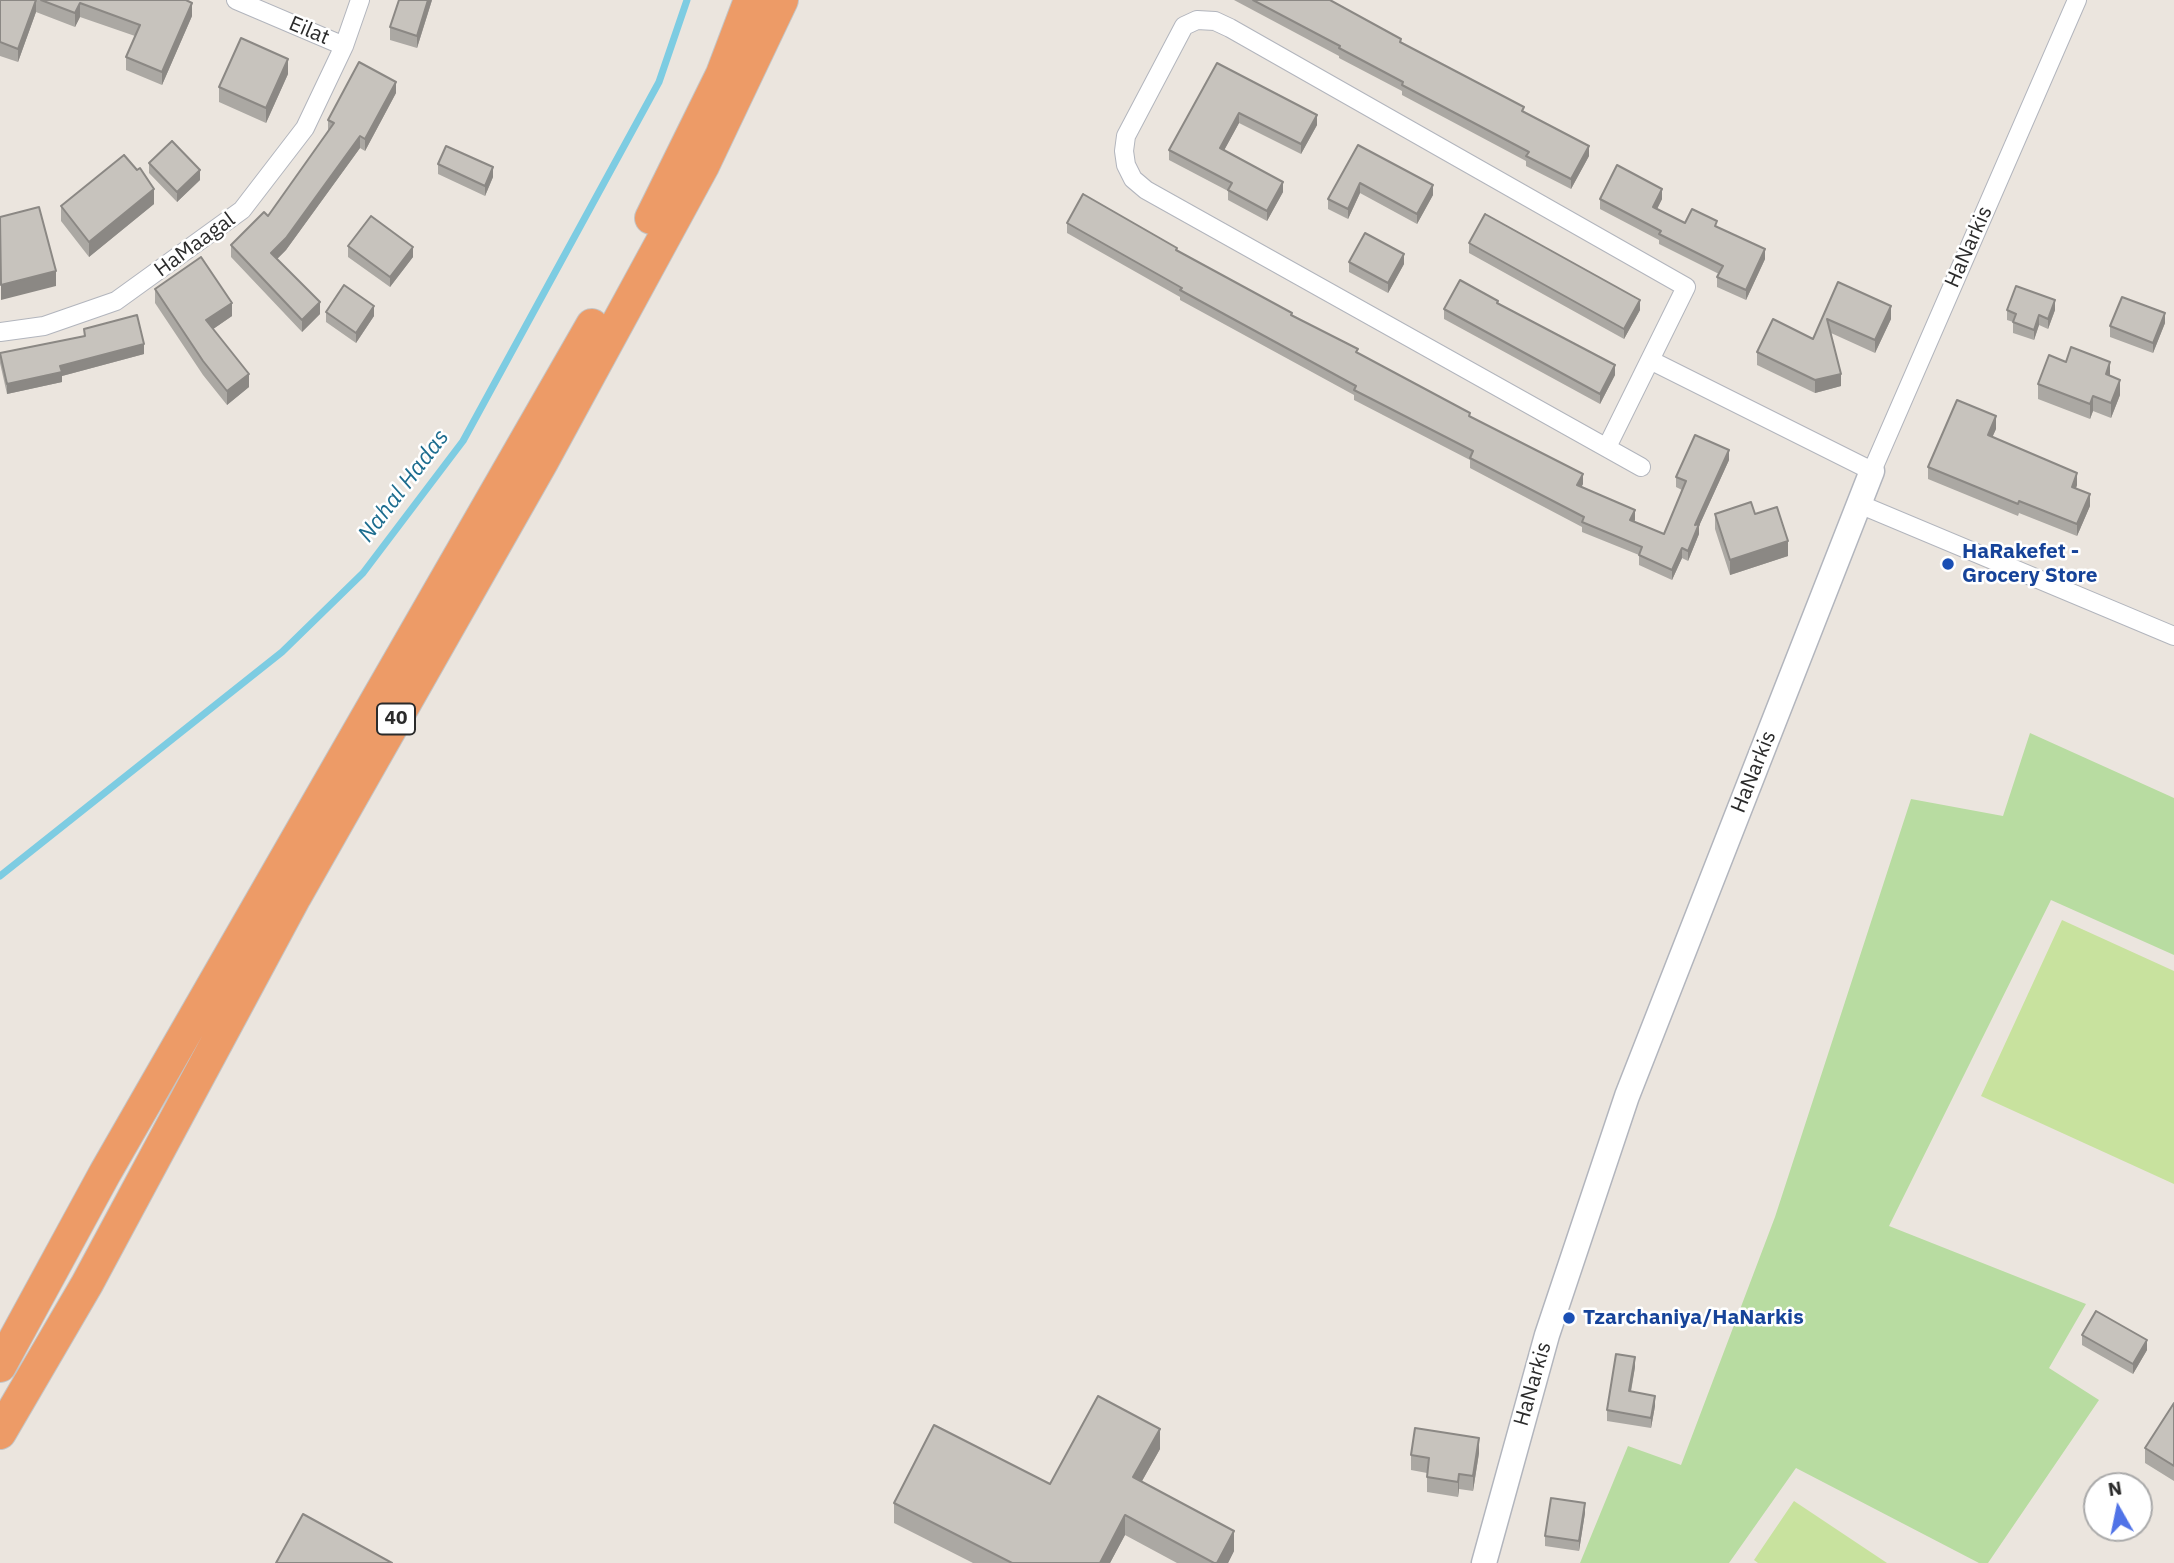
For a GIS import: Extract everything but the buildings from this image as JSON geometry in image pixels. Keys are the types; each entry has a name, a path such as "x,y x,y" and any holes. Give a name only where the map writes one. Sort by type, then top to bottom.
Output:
{"highway":[{"name":"40","path":"0,1366 111,1161 638,244 722,74 750,0"},
{"name":"40","path":"0,1433 87,1284 295,897 542,462 703,166 782,0"}],"street":[{"name":"Eilat","path":"236,0 344,46"},
{"name":"HaMaagal","path":"0,332 44,326 116,301 242,210 305,128 344,46 359,0"},
{"name":"HaNarkis","path":"1484,1563 1547,1335 1627,1096 1872,471 2077,0"},
{"path":"1607,447 1686,287 1230,28 1215,21 1197,20 1184,26 1126,136 1126,165 1133,179 1146,190 1641,467"},
{"path":"1650,360 1872,471"},
{"path":"1859,504 2174,636"}],"green space":[{"path":"2030,733 2174,798 2174,955 2051,900 1889,1226 2086,1304 2049,1368 2099,1400 1988,1563 1979,1563 1796,1468 1729,1563 1580,1563 1628,1446 1681,1465 1775,1217 1911,799 2003,816"},
{"path":"2062,920 2174,971 2174,1184 1981,1096"},
{"path":"1794,1501 1887,1563 1758,1563 1754,1560"}],"waterway":[{"name":"Nahal Hadas","path":"0,876 282,652 363,573 463,441 659,82 687,0"}],"place":[{"name":"HaRakefet - Grocery Store","path":"1948,564"},
{"name":"Tzarchaniya/HaNarkis","path":"1569,1318"}]}
